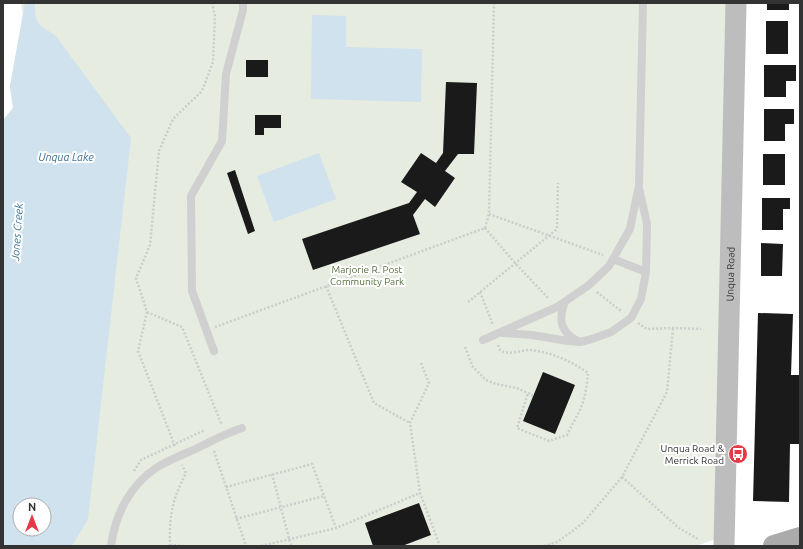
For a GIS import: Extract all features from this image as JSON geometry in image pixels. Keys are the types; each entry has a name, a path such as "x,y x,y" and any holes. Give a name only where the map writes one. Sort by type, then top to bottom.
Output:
{"main road":[{"path":"774,546 800,538"}],"street":[{"name":"Unqua Road","path":"724,546 736,3"}],"lane":[{"path":"214,351 192,291 191,196 222,141 226,74 243,10 243,3"},
{"path":"483,340 557,307 589,285 609,266 630,229 639,185 642,3"},
{"path":"500,332 580,342 611,332 631,318 641,298 646,272 647,224 639,185"},
{"path":"614,259 646,272"},
{"path":"565,302 560,316 562,326 569,335 580,342"},
{"path":"111,546 116,522 130,493 144,477 156,468 179,456 242,428"}],"path":[{"path":"183,546 170,546 169,528 176,491 186,473 138,351 147,312 136,278 150,245 159,151 173,119 202,91 214,62 215,16 212,3"},
{"path":"485,228 489,214 494,3"},
{"path":"468,302 557,229 558,183"},
{"path":"489,214 614,259"},
{"path":"206,330 485,228"},
{"path":"485,228 515,263 557,307"},
{"path":"326,286 374,403 410,423"},
{"path":"141,460 221,424 182,327 147,312"},
{"path":"544,546 557,542 583,523 622,477 667,392 673,328"},
{"path":"465,347 473,367 486,380 496,384 517,388 534,396"},
{"path":"421,363 429,383 410,423 420,493 440,546"},
{"path":"528,393 517,428 549,441 567,435 580,409 587,385 588,373"},
{"path":"208,429 246,546"},
{"path":"226,487 312,464 336,528"},
{"path":"272,474 291,546"},
{"path":"622,477 679,528 698,539"},
{"path":"261,546 336,528 420,493"},
{"path":"236,519 324,496"}],"green space":[{"name":"Marjorie R. Post Community Park","path":"21,3 731,3 719,538 696,546 3,546 3,120 13,108 10,86 23,14"}],"water":[{"name":"Unqua Lake","path":"25,3 35,3 38,23 55,35 131,138 88,519 72,546 3,546 3,120 13,108 10,86"},
{"path":"312,15 346,16 346,47 422,49 421,102 311,99"},
{"path":"319,153 336,199 274,222 257,176"}],"building":[{"path":"767,3 789,3 789,10 767,10"},
{"path":"766,21 788,21 788,54 766,54"},
{"path":"246,60 268,60 268,77 246,77"},
{"path":"764,65 796,65 796,81 786,81 786,97 764,97"},
{"path":"446,82 477,83 474,154 458,154 445,171 455,178 435,207 425,199 413,215 420,234 313,270 302,239 409,203 417,192 401,182 421,153 436,163 443,153"},
{"path":"764,109 794,109 794,124 785,124 785,141 764,141"},
{"path":"255,115 281,115 281,128 264,128 264,135 255,135"},
{"path":"763,154 785,154 785,185 763,185"},
{"path":"235,170 255,231 248,234 227,173"},
{"path":"762,198 790,198 790,209 783,209 783,230 762,230"},
{"path":"761,243 783,244 782,276 761,276"},
{"path":"758,313 793,314 791,375 800,375 800,444 790,444 789,502 753,501"},
{"path":"543,372 575,385 555,434 523,421"},
{"path":"419,503 431,535 402,546 373,546 365,523"}],"place":[{"name":"Unqua Road & Merrick Road","path":"738,454"}],"water label":[{"name":"Jones Creek","path":"17,232"}]}
